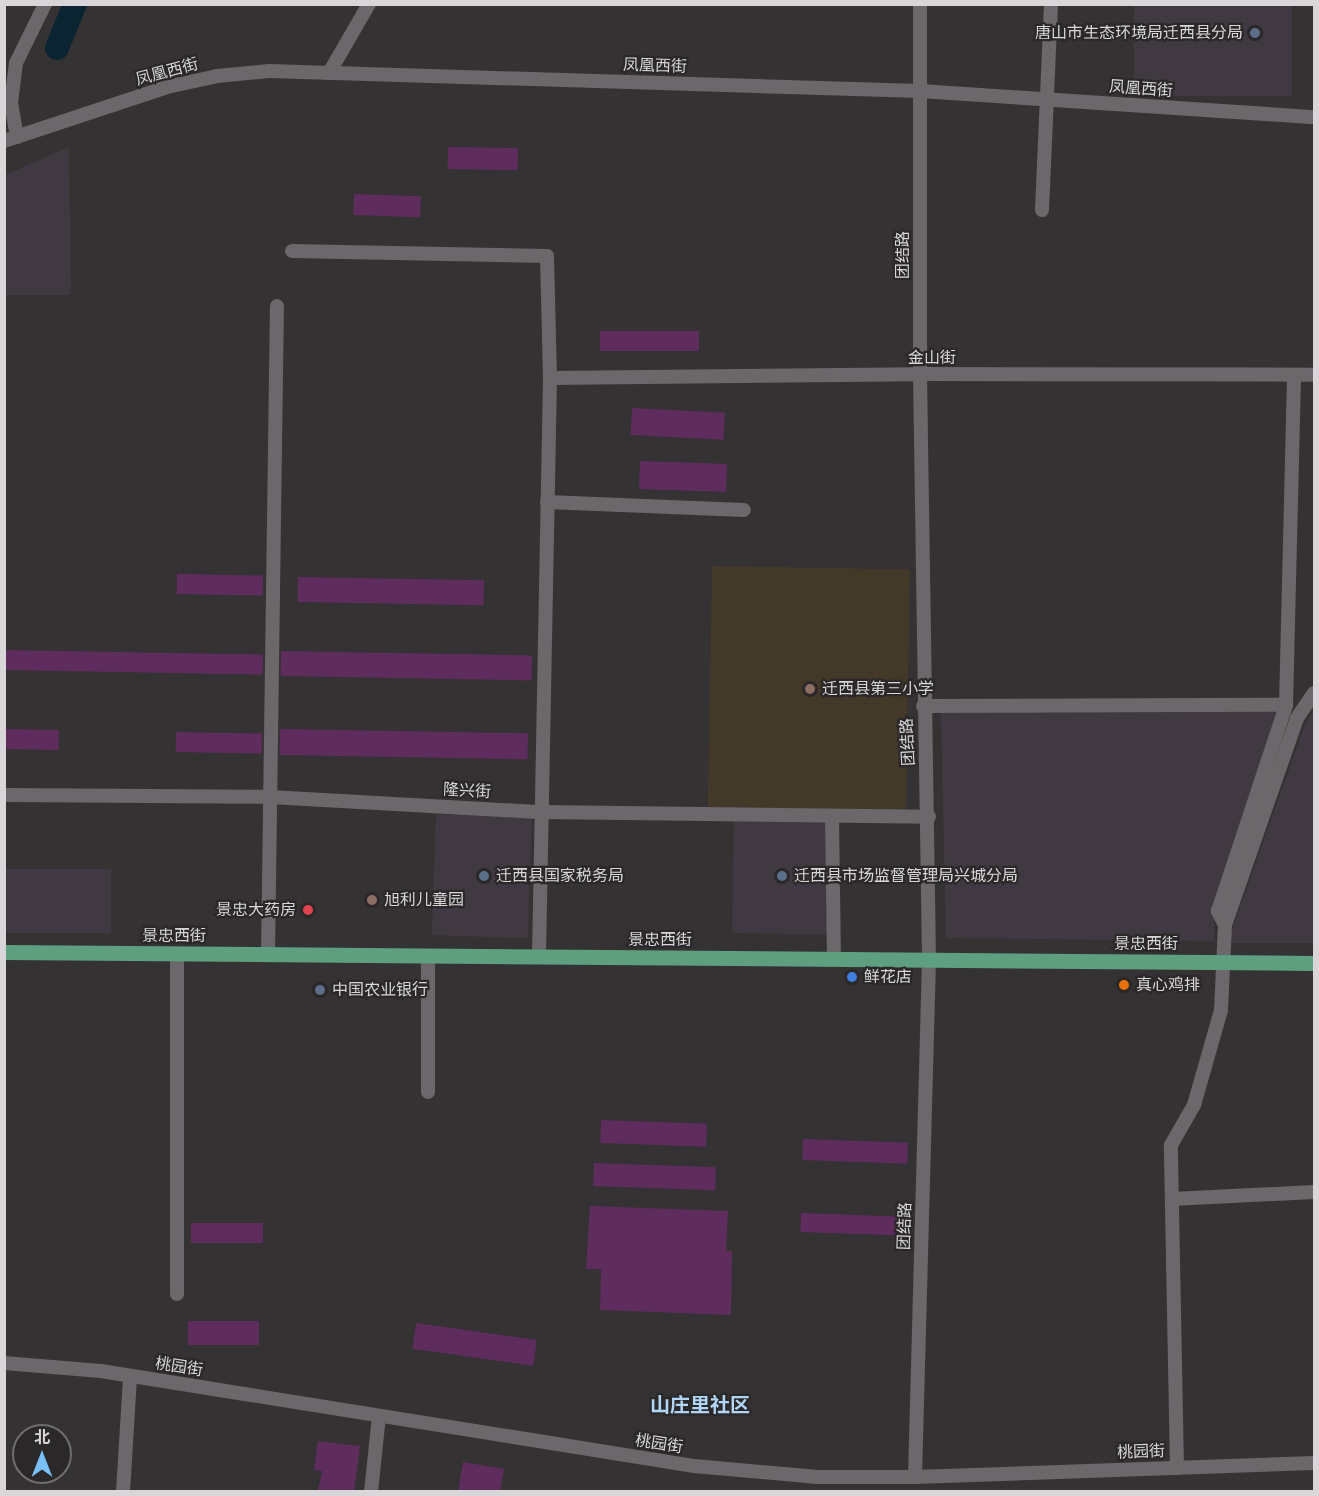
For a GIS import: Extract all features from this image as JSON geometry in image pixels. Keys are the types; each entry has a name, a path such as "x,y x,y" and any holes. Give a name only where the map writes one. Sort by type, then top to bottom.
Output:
{"main road":[{"name":"景忠西街","path":"4,952 1314,963"}],"street":[{"path":"11,139 11,103 16,63 45,4"},
{"path":"329,73 369,4"},
{"name":"团结路","path":"915,1477 929,960 929,817 923,706 920,4"},
{"path":"1042,210 1051,4"},
{"name":"凤凰西街","path":"11,139 167,87 217,76 269,71 920,91 1314,117"},
{"path":"292,251 548,256 550,378 539,957"},
{"path":"268,954 277,306"},
{"name":"金山街","path":"550,378 920,374 1314,375"},
{"path":"1225,925 1218,911 1286,705 1294,375"},
{"path":"547,502 744,510"},
{"path":"1177,1468 1171,1145 1194,1105 1221,1010 1225,925 1297,718 1314,693"},
{"path":"923,706 1286,705"},
{"name":"隆兴街","path":"4,795 270,797 542,812 929,817"},
{"path":"832,816 834,959"},
{"path":"177,954 177,1294"},
{"path":"428,956 428,1092"},
{"path":"1172,1198 1314,1192"},
{"name":"桃园街","path":"4,1363 130,1376 818,1484 915,1477 1314,1463"},
{"path":"123,1491 130,1376"},
{"path":"371,1491 379,1416"}],"shaded area":[{"path":"1134,5 1292,5 1292,96 1134,96"},
{"path":"69,147 71,289 69,295 5,295 5,175"},
{"name":"迁西县第三小学","path":"712,566 910,569 906,810 708,807"},
{"path":"1276,712 1214,905 1214,941 946,938 941,713"},
{"path":"1314,712 1314,943 1227,943 1306,722"},
{"name":"迁西县国家税务局","path":"436,814 532,817 528,938 432,935"},
{"name":"迁西县市场监督管理局兴城分局","path":"734,818 831,820 829,935 732,933"},
{"path":"5,869 111,869 111,933 5,933"}],"building":[{"path":"448,147 518,148 518,170 448,169"},
{"path":"354,194 421,196 420,217 353,215"},
{"path":"600,331 699,331 699,351 600,351"},
{"path":"632,408 725,413 723,440 631,435"},
{"path":"640,461 727,464 726,492 639,489"},
{"path":"177,574 263,576 263,595 177,594"},
{"path":"298,577 484,580 484,605 298,602"},
{"path":"4,650 263,655 263,675 4,670"},
{"path":"281,651 532,655 532,680 281,676"},
{"path":"4,729 59,730 59,750 4,749"},
{"path":"280,729 528,733 528,759 280,755"},
{"path":"176,732 262,734 262,753 176,752"},
{"path":"601,1120 707,1124 706,1147 600,1143"},
{"path":"803,1139 908,1143 907,1164 802,1160"},
{"path":"594,1163 716,1167 715,1190 593,1186"},
{"path":"590,1206 728,1211 726,1251 732,1251 731,1315 600,1310 601,1269 586,1269"},
{"path":"801,1213 905,1217 904,1236 800,1232"},
{"path":"191,1223 263,1223 263,1243 191,1243"},
{"path":"188,1321 259,1321 259,1345 188,1345"},
{"path":"416,1323 537,1340 533,1366 412,1349"},
{"path":"318,1441 360,1446 354,1491 318,1491 322,1471 314,1470"},
{"path":"463,1462 504,1469 500,1491 458,1491"}],"waterway":[{"path":"57,48 75,4"}],"place":[{"name":"唐山市生态环境局迁西县分局","path":"1255,33"},
{"name":"迁西县第三小学","path":"810,689"},
{"name":"迁西县国家税务局","path":"484,876"},
{"name":"迁西县市场监督管理局兴城分局","path":"782,876"},
{"name":"旭利儿童园","path":"372,900"},
{"name":"景忠大药房","path":"308,910"},
{"name":"鲜花店","path":"852,977"},
{"name":"真心鸡排","path":"1124,985"},
{"name":"中国农业银行","path":"320,990"}],"district":[{"name":"山庄里社区","path":"700,1405"}]}
